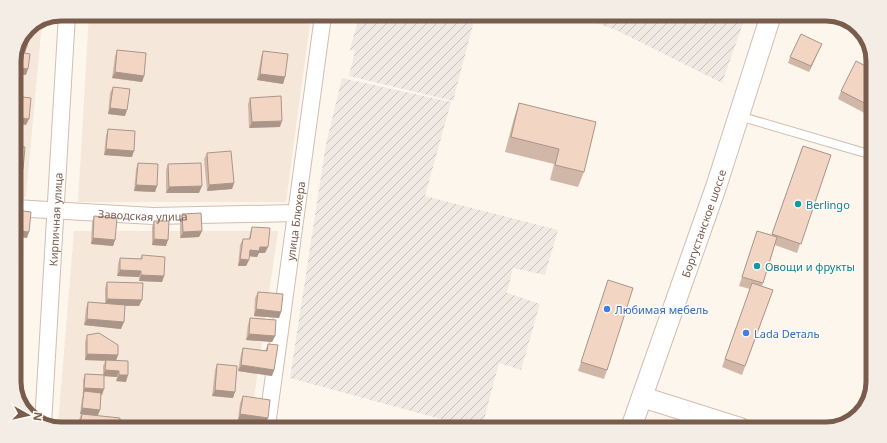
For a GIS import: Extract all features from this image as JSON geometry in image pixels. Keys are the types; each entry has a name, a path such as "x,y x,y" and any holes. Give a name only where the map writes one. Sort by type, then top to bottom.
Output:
{"street":[{"name":"Кирпичная улица","path":"45,395 67,21"},
{"name":"улица Блюхера","path":"268,422 322,21"},
{"name":"Боргустанское шоссе","path":"633,422 716,187 769,21"},
{"name":"Заводская улица","path":"21,208 153,216 296,214"},
{"path":"642,397 721,422"}],"lane":[{"path":"739,116 866,153"}],"shaded area":[{"path":"89,21 310,21 286,202 78,202"},
{"path":"358,21 474,21 453,101 349,76 355,51 350,50"},
{"path":"590,21 744,21 722,83 616,30"},
{"path":"42,27 26,197 21,197 21,58 24,46 28,39"},
{"path":"342,78 451,102 425,196 558,230 545,275 513,268 507,293 540,304 521,370 499,363 483,422 452,422 290,378 326,144"},
{"path":"74,231 278,231 251,422 58,422"},
{"path":"21,232 24,232 21,360"}],"building":[{"path":"801,34 822,44 811,66 790,57"},
{"path":"28,39 27,47 24,47"},
{"path":"117,50 146,53 144,76 115,72"},
{"path":"263,51 288,54 285,77 260,74"},
{"path":"22,53 30,54 28,69 21,68"},
{"path":"856,61 866,66 866,104 841,91"},
{"path":"113,87 130,89 127,110 110,108"},
{"path":"281,96 282,121 252,122 250,98"},
{"path":"21,97 31,98 29,119 21,118"},
{"path":"519,103 596,122 584,172 555,165 559,149 511,137"},
{"path":"108,129 135,131 134,151 106,149"},
{"name":"Berlingo","path":"803,146 831,155 801,244 772,234"},
{"path":"21,147 25,147 23,169 21,169"},
{"path":"231,151 234,183 209,185 207,153"},
{"path":"138,163 158,164 157,186 136,185"},
{"path":"201,163 202,186 169,187 168,164"},
{"path":"21,211 31,212 29,232 21,231"},
{"path":"201,213 202,231 183,232 182,214"},
{"path":"94,216 117,218 115,240 93,238"},
{"path":"154,221 169,221 168,240 154,239"},
{"path":"252,227 270,228 268,247 260,247 259,251 250,250 249,260 240,259 243,239 250,239"},
{"name":"Овощи и фрукты","path":"757,231 777,237 763,283 742,277"},
{"path":"142,255 165,257 164,276 141,275 141,271 120,270 120,258 142,259"},
{"path":"608,280 633,288 607,370 581,362"},
{"path":"107,282 143,283 142,300 107,299"},
{"name":"Lada Dеталь","path":"752,283 773,290 745,366 725,359"},
{"path":"258,292 283,294 281,312 256,309"},
{"path":"88,302 125,305 124,322 87,319"},
{"path":"250,318 276,320 275,336 249,334"},
{"path":"99,333 118,345 118,355 87,354 87,335"},
{"path":"268,344 278,345 274,370 241,365 243,348 267,351"},
{"path":"106,360 128,361 128,375 119,375 119,371 105,370"},
{"path":"217,364 237,366 235,392 215,390"},
{"path":"85,374 104,375 104,389 84,388"},
{"path":"84,391 101,393 100,410 82,408"},
{"path":"243,396 270,400 268,418 240,414"},
{"path":"82,414 120,418 120,422 80,422"}],"place":[{"name":"Berlingo","path":"798,204"},
{"name":"Овощи и фрукты","path":"757,266"},
{"name":"Любимая мебель","path":"607,309"},
{"name":"Lada Dеталь","path":"746,333"}]}
